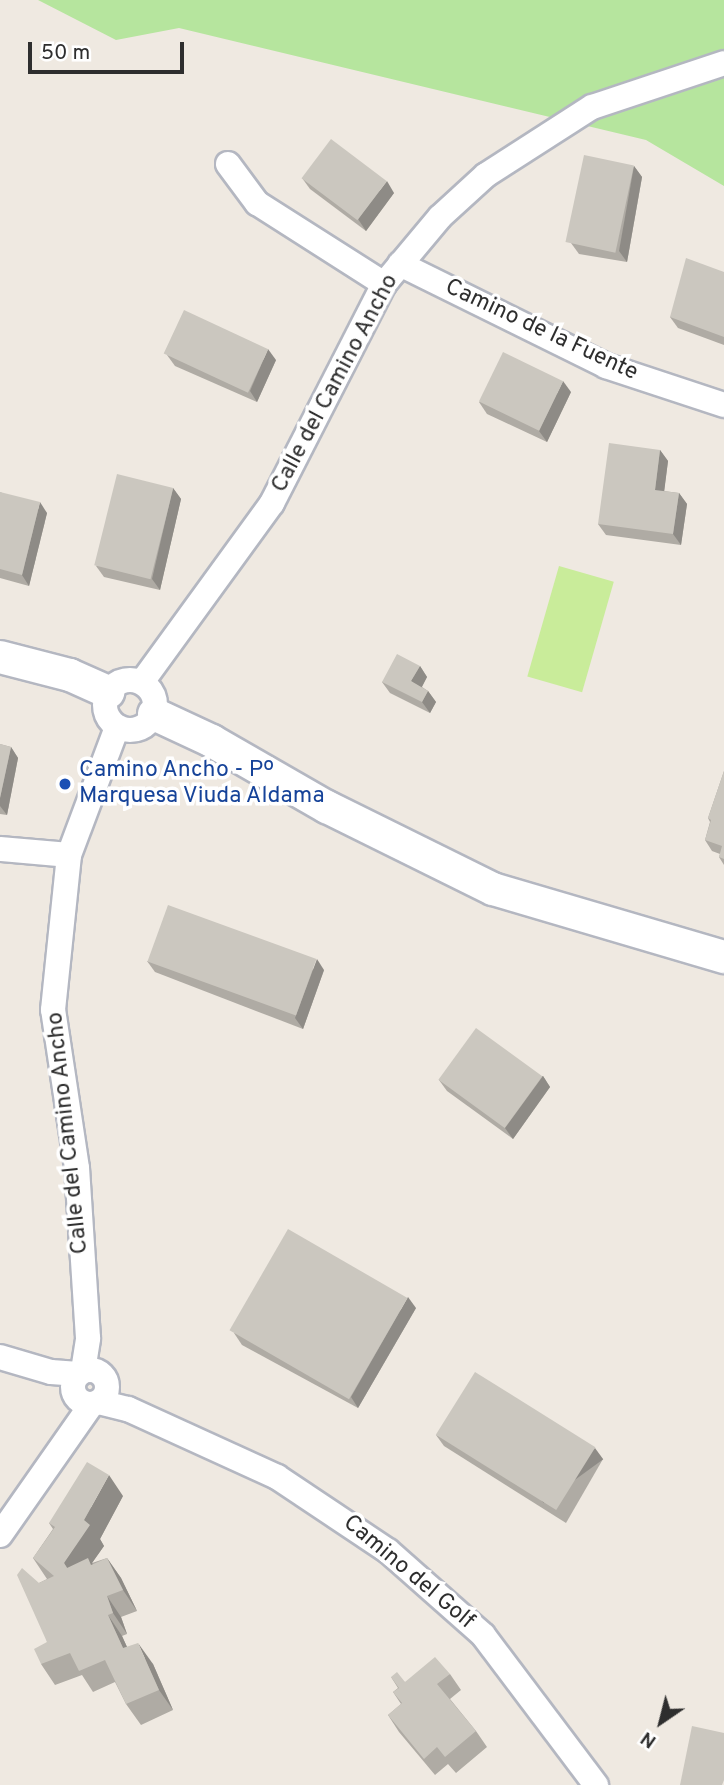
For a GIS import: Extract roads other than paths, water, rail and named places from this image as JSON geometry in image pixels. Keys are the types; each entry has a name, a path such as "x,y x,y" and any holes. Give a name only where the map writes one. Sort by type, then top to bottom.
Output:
{"street":[{"name":"Calle del Camino Ancho","path":"142,682 272,503 384,284 440,216 486,176 592,107 724,63"},
{"path":"228,164 257,203 384,284"},
{"name":"Camino de la Fuente","path":"400,264 606,366 724,405"},
{"path":"0,657 70,675 108,692"},
{"path":"120,682 142,682 155,696 155,714 143,727 117,727 106,711 108,692 120,682"},
{"path":"155,714 212,741 327,807 493,890 724,957"},
{"name":"Calle del Camino Ancho","path":"89,1388 89,1338 78,1168 53,1010 69,855 117,727"},
{"path":"0,849 69,855"},
{"path":"0,1357 51,1372 89,1388 62,1442 0,1535"},
{"name":"Camino del Golf","path":"89,1388 128,1409 277,1476 388,1551 483,1635 596,1785"}],"place":[{"name":"Camino Ancho - Pº Marquesa Viuda Aldama","path":"65,784"}]}
